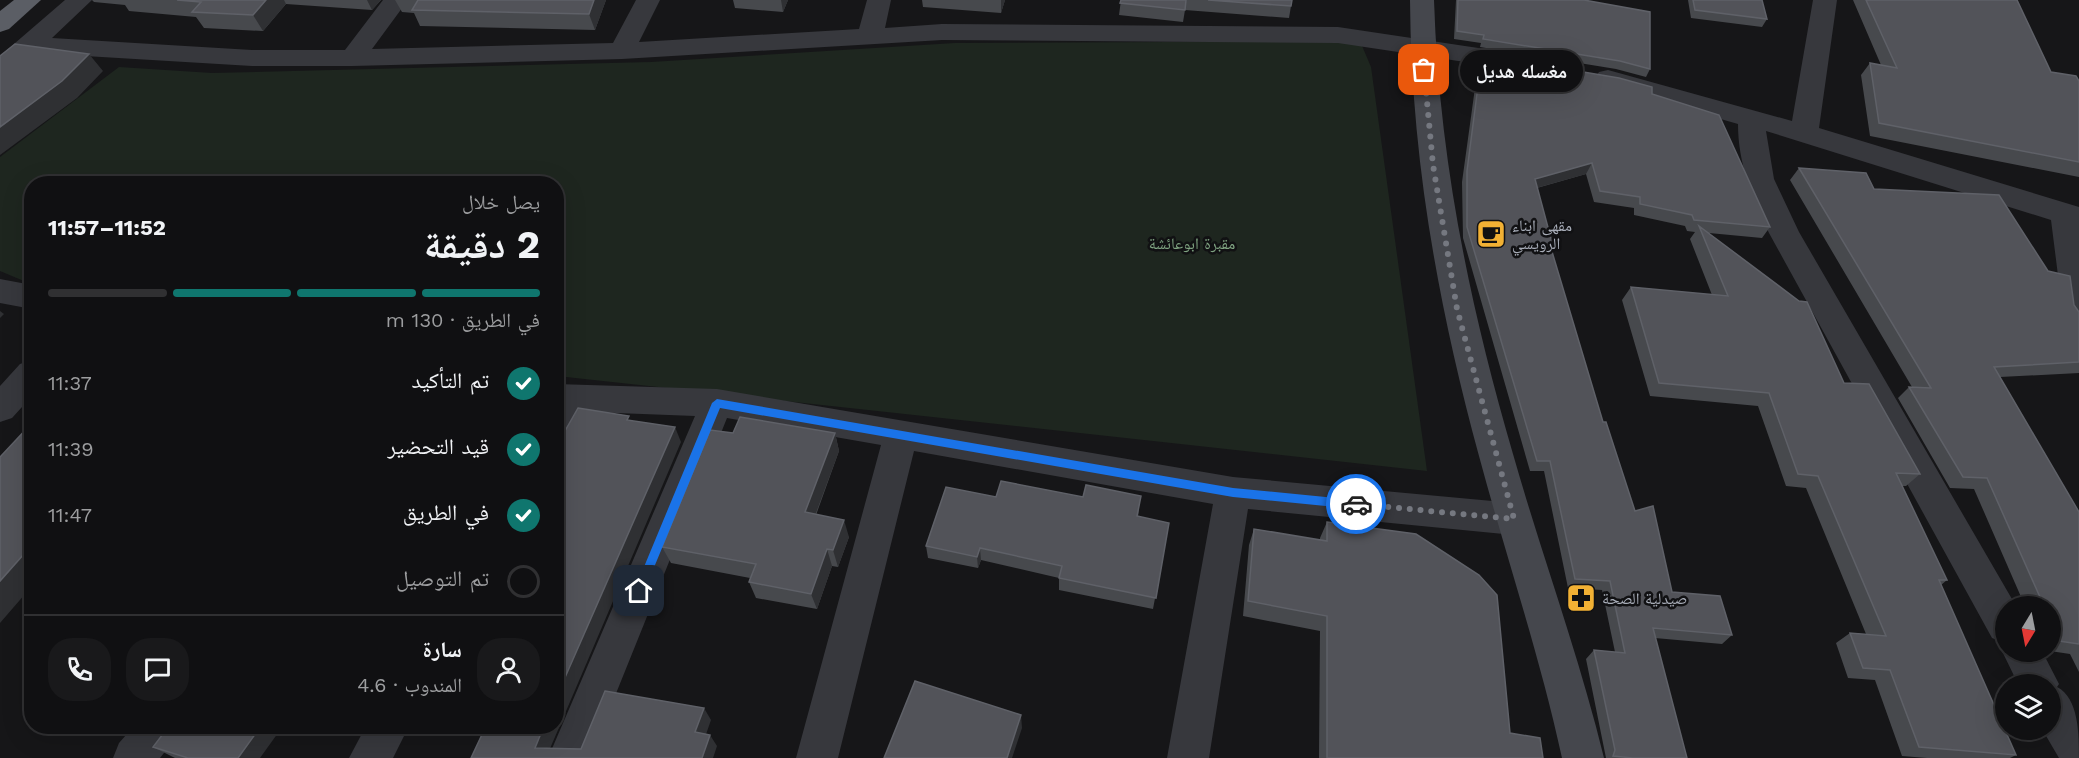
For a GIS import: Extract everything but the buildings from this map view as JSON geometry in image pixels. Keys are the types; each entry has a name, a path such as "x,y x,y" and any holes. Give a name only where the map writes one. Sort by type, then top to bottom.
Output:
{"highway":[{"path":"0,24 28,0"}],"main road":[{"path":"1422,0 1421,46 1433,165 1457,309 1514,519 1563,671 1583,758"}],"street":[{"path":"0,70 80,0"},
{"path":"352,58 396,0"},
{"path":"622,51 648,0"},
{"path":"870,36 879,0"},
{"path":"1804,133 1825,0"},
{"path":"30,45 252,58 352,58 622,51 942,32 1338,35 1547,67"},
{"path":"1582,73 1616,79 1804,133 2072,216 2079,315"},
{"path":"1752,119 1751,142 1757,177 1784,233 1995,606"},
{"path":"0,291 24,296"},
{"path":"0,408 24,382"},
{"path":"564,414 569,397 717,403 1233,492 1514,519"},
{"path":"569,758 717,403"},
{"path":"817,758 902,436"},
{"path":"1188,758 1233,492"},
{"path":"2061,722 2076,747"},
{"path":"134,758 154,734"},
{"path":"370,758 384,734"}],"green space":[{"name":"مقبرة ابوعائشة","path":"1360,41 1371,67 1427,471 564,377 564,176 24,176 24,281 0,271 0,157 119,67 212,73 651,62 955,43"}],"way so far":[{"path":"1356,504 1514,519 1457,309 1433,165 1424,70"}],"place":[{"name":"مغسله هديل","path":"1424,70"},
{"name":"مقهى ابناء الرويسي","path":"1491,234"},
{"name":"صيدلية الصحة","path":"1581,598"}],"route":[{"path":"639,591 717,403 1233,492 1356,504"}]}
